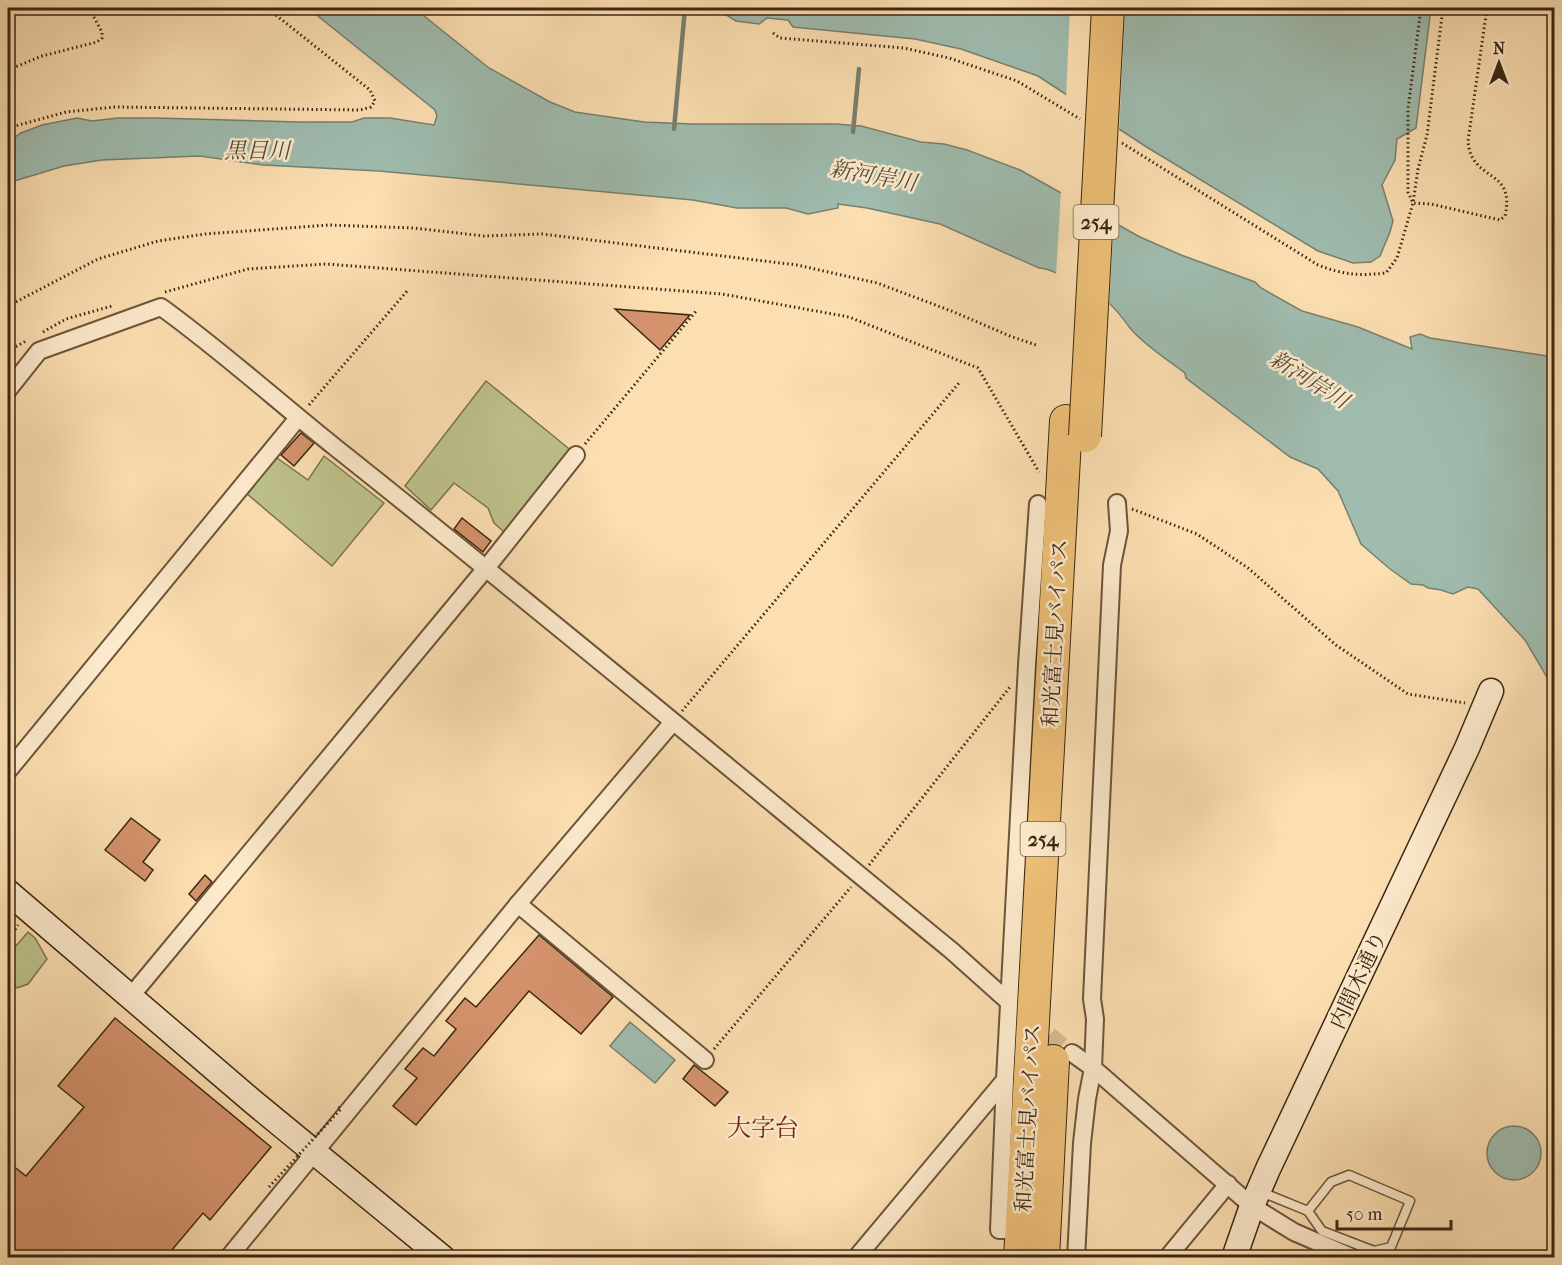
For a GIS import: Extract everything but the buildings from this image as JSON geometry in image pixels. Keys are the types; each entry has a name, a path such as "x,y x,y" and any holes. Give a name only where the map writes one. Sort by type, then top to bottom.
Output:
{"highway":[{"name":"和光富士見バイパス","path":"1043,1257 1076,429 1088,8"},
{"name":"和光富士見バイパス","path":"1021,1244 1076,429 1108,8"}],"street":[{"path":"8,390 39,351 161,307 210,343 298,418 487,567 952,951 1009,1002"},
{"path":"8,771 298,418"},
{"path":"131,996 487,567 576,455"},
{"path":"1076,1257 1082,1143 1093,1068 1095,1019 1092,999 1112,565 1119,531 1117,503"},
{"path":"1021,1244 999,1230 1027,665 1038,504"},
{"name":"内間木通り","path":"1234,1257 1255,1198 1467,748 1488,697"},
{"path":"228,1257 316,1153 518,904 673,722"},
{"path":"8,892 316,1153 443,1257"},
{"path":"518,904 705,1059"},
{"path":"1072,1053 1093,1068 1228,1184 1255,1198 1294,1232 1354,1257"},
{"path":"856,1257 1005,1080"},
{"path":"1167,1257 1228,1184"}],"lane":[{"path":"1255,1198 1308,1211 1322,1231 1374,1251 1391,1247 1410,1201 1349,1175 1331,1182 1308,1211"}],"path":[{"path":"8,70 42,56 97,42 102,38 102,32 89,8"},
{"path":"8,128 66,112 115,106 360,110 371,107 375,101 370,90 267,8"},
{"path":"1413,203 1408,192 1408,109 1421,8"},
{"path":"1116,139 1308,259 1339,274 1363,276 1386,273 1397,258 1413,203 1418,169 1427,135 1443,8"},
{"path":"1413,203 1431,204 1492,219 1500,220 1505,216 1508,204 1506,193 1499,181 1471,159 1469,153 1468,141 1487,8"},
{"path":"773,33 780,38 904,48 949,58 1017,81 1086,122"},
{"path":"8,306 98,259 158,241 204,234 329,225 413,228 484,237 542,234 797,265 877,283 1036,345"},
{"path":"157,294 248,269 326,264 722,294 849,317 978,368 1039,471 1038,504"},
{"path":"298,418 408,290"},
{"path":"37,335 66,319 122,303"},
{"path":"576,455 697,310"},
{"path":"8,351 27,340"},
{"path":"673,722 959,383"},
{"path":"1117,503 1197,534 1248,568 1336,645 1408,694 1468,704 1488,697"},
{"path":"269,1187 341,1109 336,1106"}],"green space":[{"path":"486,381 573,452 508,530 503,531 494,523 488,508 454,483 431,510 405,486"},
{"path":"324,456 384,503 332,566 246,493 277,458 308,480"},
{"path":"28,932 35,938 47,959 28,984 17,988 8,980 8,955"}],"water":[{"path":"308,8 414,8 489,68 550,102 575,112 644,122 861,126 921,142 944,144 967,150 1020,170 1140,237 1181,255 1255,282 1261,288 1302,311 1358,327 1412,349 1410,337 1420,334 1430,338 1554,357 1554,689 1525,640 1478,589 1468,587 1453,594 1423,585 1411,584 1390,569 1361,544 1338,491 1318,469 1290,457 1186,378 1185,373 1136,334 1106,301 1063,276 1039,268 940,224 838,204 838,208 808,214 786,208 737,208 693,200 379,171 263,165 200,156 102,160 64,166 8,183 8,142 21,133 42,125 77,118 92,121 156,118 352,122 364,118 390,118 434,125 437,116 435,110"},
{"path":"715,8 1431,8 1416,128 1397,139 1395,160 1382,185 1393,221 1390,232 1380,256 1371,262 1353,263 1318,251 1145,146 1038,76 961,49 915,39 793,27 788,20 767,18 759,24 736,21"},
{"path":"630,1022 675,1060 655,1083 610,1046"},
{"path":"1509,1126 1519,1126 1529,1130 1537,1138 1541,1153 1537,1168 1529,1176 1519,1180 1509,1180 1499,1176 1491,1168 1487,1158 1487,1148 1491,1138 1499,1130"}],"pier":[{"path":"1070,8 1125,8 1119,132 1066,98"},
{"path":"1061,190 1114,219 1109,309 1105,304 1056,276"}],"waterway":[{"path":"674,129 685,8"},
{"path":"853,132 859,69"}],"tunnel":[{"path":"1031,1020 1072,1053"}],"district":[{"name":"大字台","path":"763,1128"}],"water label":[{"name":"黒目川","path":"257,151"},
{"name":"新河岸川","path":"873,176"},
{"name":"新河岸川","path":"1309,380"}]}
